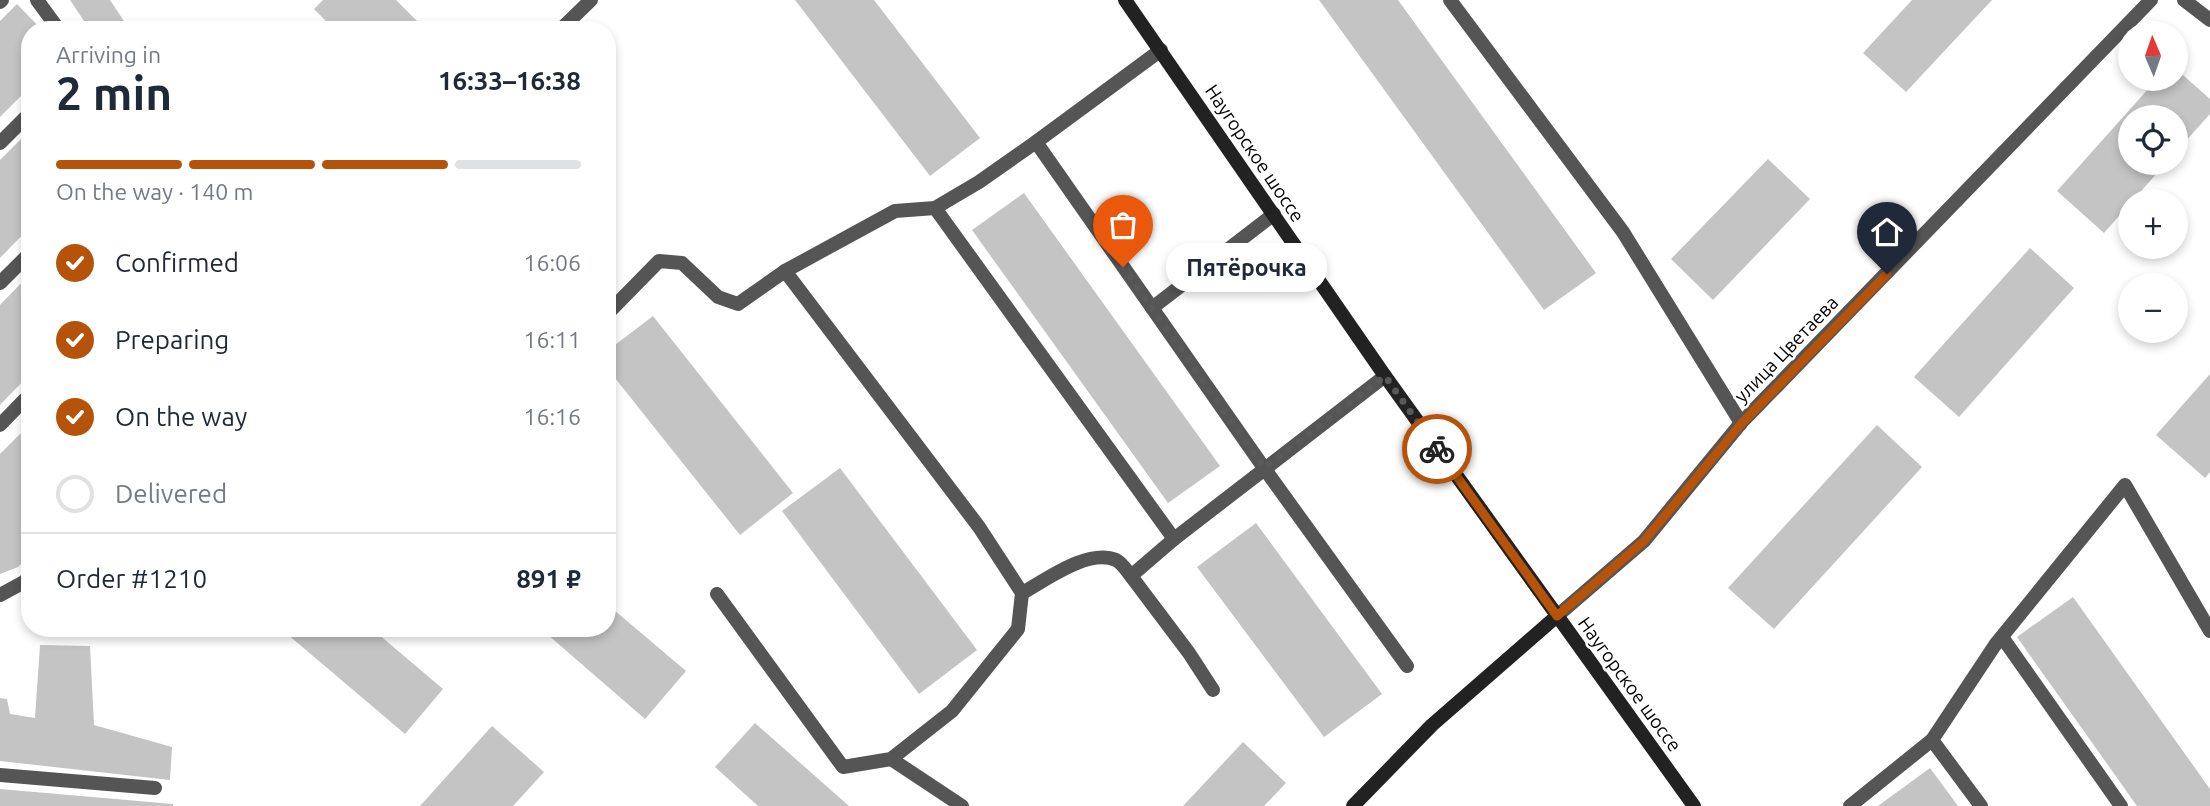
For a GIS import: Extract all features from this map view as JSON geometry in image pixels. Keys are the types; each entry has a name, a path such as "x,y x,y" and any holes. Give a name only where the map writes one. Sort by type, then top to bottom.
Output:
{"main road":[{"name":"Наугорское шоссе","path":"1125,0 1385,376 1694,806"},
{"name":"улица Цветаева","path":"1353,806 1432,725 1557,616"}],"street":[{"path":"37,0 53,21"},
{"path":"569,21 591,0"},
{"path":"1450,0 1623,232 1741,424"},
{"name":"улица Цветаева","path":"1557,616 1644,541 1741,424 2151,0"},
{"path":"2184,0 2208,15"},
{"path":"616,305 659,261 682,263 718,297 738,304 785,271 895,211 935,208 1036,142 1161,50"},
{"path":"0,143 21,122"},
{"path":"1036,142 1264,468 1407,666"},
{"path":"935,208 1174,539"},
{"path":"1152,308 1274,214"},
{"path":"0,283 21,262"},
{"path":"717,594 843,767 891,759 952,711 1018,629 1022,593 979,527 785,271"},
{"path":"1131,576 1264,468 1385,376"},
{"path":"0,425 21,403"},
{"path":"1850,806 1932,740 2002,637 2125,485 2210,631"},
{"path":"1022,593 1081,561 1101,557 1118,561 1189,653 1213,690"},
{"path":"0,595 21,584"},
{"path":"2002,637 2121,806"},
{"path":"1932,740 1981,806"},
{"path":"891,759 962,806"},
{"path":"0,775 155,788"}],"building":[{"path":"70,0 110,0 124,21 84,21"},
{"path":"323,0 396,0 417,21 326,21 314,9"},
{"path":"795,0 874,0 980,138 930,176"},
{"path":"1319,0 1398,0 1596,273 1544,310"},
{"path":"1912,0 1992,0 1906,92 1863,53"},
{"path":"17,4 33,21 21,21 21,96 0,117 0,21"},
{"path":"2188,80 2210,99 2210,114 2188,139 2188,105 2134,105 2146,91 2188,91"},
{"path":"2118,123 2118,175 2155,175 2143,189 2118,189 2118,217 2104,233 2057,191"},
{"path":"21,139 21,236 0,258 0,160"},
{"path":"1768,159 1810,199 1713,300 1671,259"},
{"path":"1024,193 1220,466 1168,503 972,230"},
{"path":"2030,248 2074,288 1959,417 1914,377"},
{"path":"21,283 21,383 0,405 0,305"},
{"path":"653,316 793,493 740,535 616,379 616,344"},
{"path":"2210,374 2210,472 2205,478 2156,435"},
{"path":"1877,425 1922,467 1774,629 1728,588"},
{"path":"21,433 21,564 0,574 0,454"},
{"path":"840,468 977,650 919,694 782,511"},
{"path":"1256,523 1382,694 1324,737 1197,567"},
{"path":"2073,597 2210,789 2210,806 2137,806 2017,637"},
{"path":"616,612 686,671 645,719 550,637 616,637"},
{"path":"291,637 382,637 443,689 405,734"},
{"path":"40,645 90,646 94,725 172,747 170,780 0,761 0,698 7,699 10,714 35,718"},
{"path":"755,723 849,806 758,806 715,767"},
{"path":"492,726 544,772 513,806 420,806"},
{"path":"1243,742 1286,783 1264,806 1183,806"},
{"path":"1930,768 1958,806 1878,806"},
{"path":"0,789 173,804 173,806 0,806"}],"way so far":[{"path":"1123,267 1264,468 1385,376 1437,449"}],"place":[{"name":"Пятёрочка","path":"1123,267"}],"route":[{"path":"1437,449 1557,616 1644,541 1741,424 1887,274"}]}
